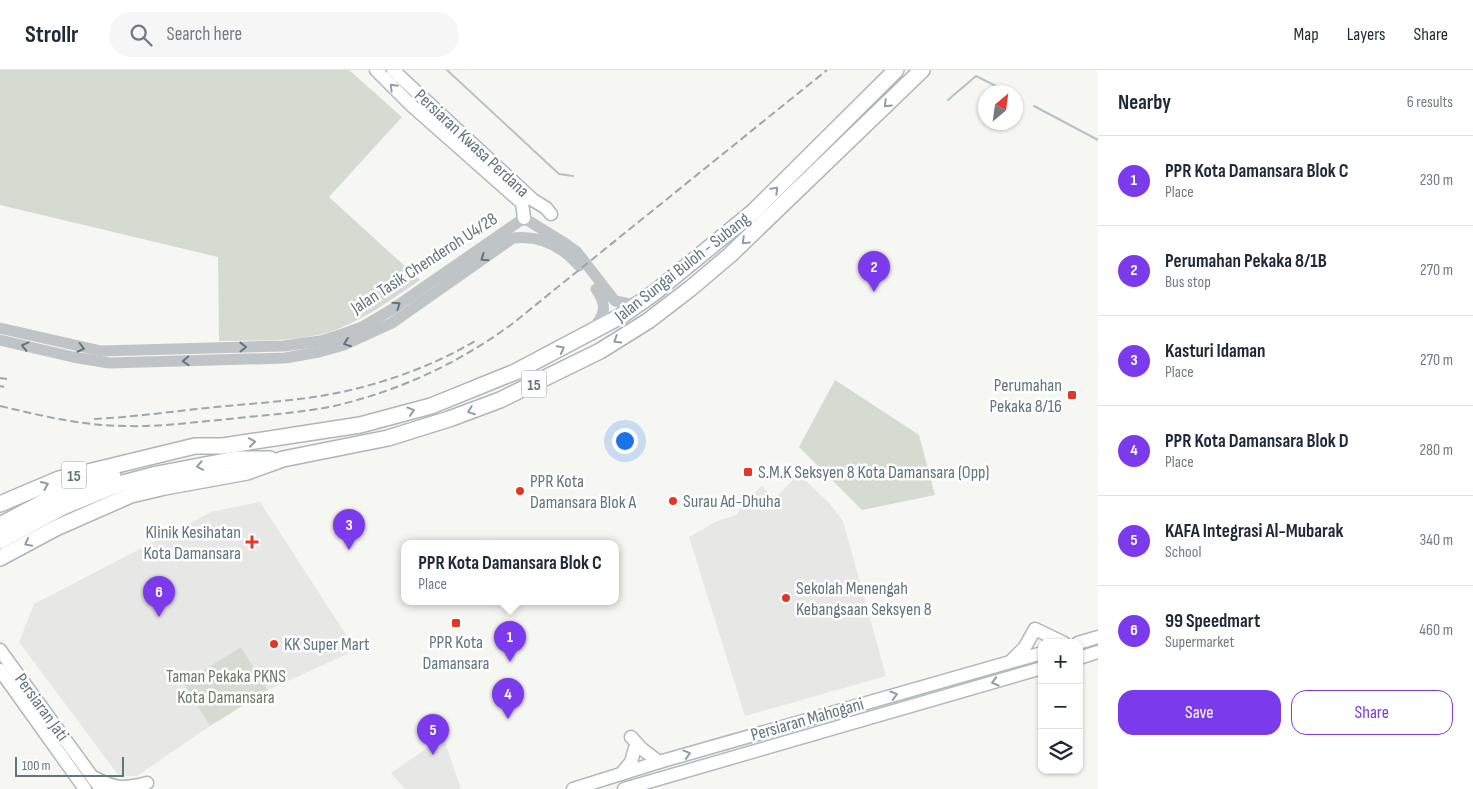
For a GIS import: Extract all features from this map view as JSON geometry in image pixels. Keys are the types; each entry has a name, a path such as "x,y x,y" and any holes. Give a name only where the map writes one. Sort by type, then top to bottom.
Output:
{"highway":[{"name":"Jalan Sungai Buloh - Subang","path":"0,525 58,494 81,486 207,449 360,426 431,406 515,372 621,316 654,293 753,212 896,70"},
{"name":"Jalan Sungai Buloh - Subang","path":"0,558 56,528 131,495 247,472 283,459 388,438 449,419 500,400 600,351 648,321 730,255 922,70"},
{"name":"Jalan Sungai Buloh - Subang","path":"0,504 59,479 195,446 223,446"},
{"name":"Jalan Sungai Buloh - Subang","path":"0,541 65,506 119,484 157,474 236,459 283,459"}],"main road":[{"name":"Persiaran Kwasa Perdana","path":"376,70 411,105 522,203 529,221"},
{"name":"Persiaran Kwasa Perdana","path":"393,70 533,200 546,208 551,214"},
{"path":"1010,662 1025,647 1035,628 1056,639"},
{"path":"1083,642 1098,637"},
{"name":"Persiaran Jati","path":"0,650 101,789"},
{"path":"1083,657 1098,652"},
{"name":"Persiaran Mahogani","path":"574,789 659,762 1038,654"},
{"name":"Persiaran Mahogani","path":"624,789 1038,669"},
{"name":"Persiaran Jati","path":"0,670 85,789"},
{"path":"621,774 634,757 633,742 659,762"},
{"path":"91,776 114,788 126,788 147,783 144,789"}],"street":[{"path":"513,238 529,221"},
{"path":"529,221 544,240"},
{"path":"529,221 577,252 615,301 630,304 654,293"},
{"name":"Jalan Tasik Chenderoh U4/28","path":"0,328 101,352 284,346 320,341 362,326 390,310 529,221"},
{"name":"Jalan Tasik Chenderoh U4/28","path":"0,340 73,357 109,363 285,358 320,352 344,344 392,323 513,238 530,237 544,240 572,258 604,301 604,310 600,321 589,334"}],"shaded area":[{"name":"Sekolah Menengah Kebangsaan Seksyen 8","path":"799,474 829,503 843,521 886,676 745,716 689,537 717,521 737,515 742,504 762,486 774,499"},
{"path":"260,502 356,650 268,690 241,647 183,683 210,726 137,776 119,776 19,642 34,604 211,512"},
{"path":"443,737 461,789 405,789 391,773"}],"green space":[{"path":"0,70 349,70 402,117 329,197 420,280 360,319 338,329 294,339 219,341 218,257 0,205"},
{"path":"835,380 919,435 935,495 862,510 799,447"},
{"name":"Taman Pekaka PKNS Kota Damansara","path":"241,647 268,690 210,726 183,683"}],"waterway":[{"path":"447,70 559,174 573,176"},
{"path":"948,100 976,76 994,85"},
{"path":"1034,106 1098,140"}],"railway":[{"path":"0,406 79,422 111,426 152,426 282,414 334,406 405,384 450,363 512,324 827,70"},
{"path":"94,419 292,400 337,393 408,373 475,341"},
{"path":"0,378 7,379"},
{"path":"0,386 4,387"}],"place":[{"name":"Perumahan Pekaka 8/1B","path":"874,292"},
{"name":"Perumahan Pekaka 8/16","path":"1072,395"},
{"name":"S.M.K Seksyen 8 Kota Damansara (Opp)","path":"748,472"},
{"name":"PPR Kota Damansara Blok A","path":"520,491"},
{"name":"Surau Ad-Dhuha","path":"673,501"},
{"name":"Klinik Kesihatan Kota Damansara","path":"252,542"},
{"name":"Kasturi Idaman","path":"349,550"},
{"name":"Sekolah Menengah Kebangsaan Seksyen 8","path":"786,598"},
{"name":"99 Speedmart","path":"159,617"},
{"name":"PPR Kota Damansara","path":"456,623"},
{"name":"KK Super Mart","path":"274,644"},
{"name":"PPR Kota Damansara Blok C","path":"510,662"},
{"name":"PPR Kota Damansara Blok D","path":"508,719"},
{"name":"KAFA Integrasi Al-Mubarak","path":"433,755"}]}
